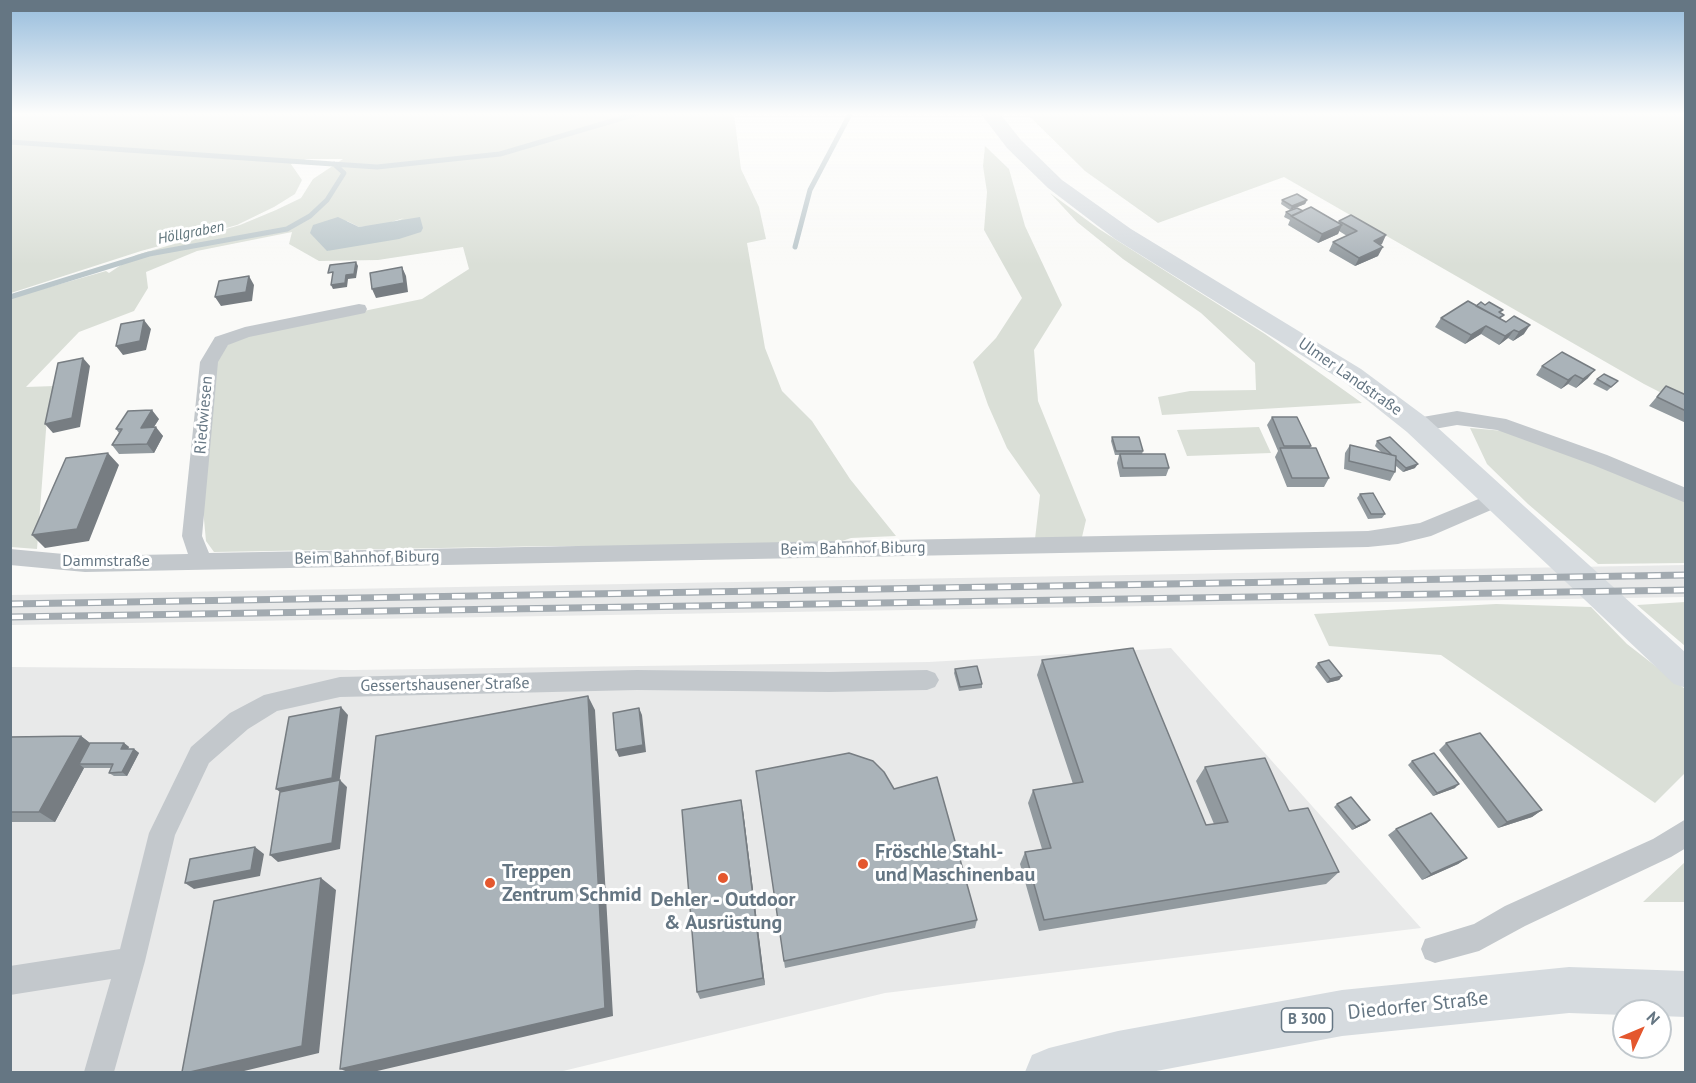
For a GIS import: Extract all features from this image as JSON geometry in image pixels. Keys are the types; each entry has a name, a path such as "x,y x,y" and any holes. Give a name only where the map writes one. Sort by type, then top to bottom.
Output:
{"main road":[{"name":"Ulmer Landstraße","path":"1035,165 1055,184 1123,234 1352,375 1417,425 1686,674"},
{"name":"Diedorfer Straße","path":"1049,1072 1118,1055 1342,1013 1569,990 1686,994"}],"street":[{"name":"Riedwiesen","path":"201,560 192,536 208,363 221,341 245,332 359,309"},
{"path":"1417,425 1457,418 1499,424 1600,460 1686,496"},
{"name":"Beim Bahnhof Biburg","path":"201,560 1368,539 1424,530 1498,499"},
{"name":"Dammstraße","path":"10,557 85,564 201,560"},
{"name":"Gessertshausener Straße","path":"99,1072 131,961 162,833 200,755 239,721 272,702 340,687 637,680 829,682 927,680"},
{"path":"1435,950 1479,937 1515,916 1662,848 1686,832"},
{"path":"10,981 131,961"}],"shaded area":[{"path":"10,165 291,165 302,180 295,194 237,225 141,251 11,293"},
{"path":"335,165 740,165 759,207 766,239 747,243 765,348 782,391 812,421 850,479 896,536 851,538 824,547 553,546 214,552 206,541 202,498 213,368 220,352 231,342 257,333 422,299 469,269 463,247 378,260 319,261 289,244 292,232 197,251 146,272 148,288 134,311 79,332 26,387 55,386 47,417 37,549 11,547 11,298 106,271 109,273 136,255 240,225 301,198 313,179","holes":["404,218 327,251 347,221 359,227 382,225"]},
{"path":"1004,165 1009,169 1025,226 1062,305 1034,350 1038,401 1086,520 1082,537 1035,539 1040,495 1007,448 988,405 973,362 996,338 1022,298 984,230 987,192 983,166"},
{"path":"1078,165 1685,165 1685,405 1644,384 1284,177 1158,223"},
{"path":"1050,193 1099,229 1265,334 1362,403 1162,415 1158,397 1190,391 1256,390 1255,363 1201,313 1123,259 1077,222"},
{"path":"338,217 359,227 420,217 423,228 421,232 399,239 327,251 310,233 313,225"},
{"path":"1259,427 1271,453 1187,456 1177,430"},
{"path":"1470,428 1504,431 1576,456 1685,502 1685,563 1598,564 1528,504 1487,464"},
{"path":"1686,565 1685,597 11,625 10,595"},
{"path":"1685,602 1685,646 1637,605"},
{"path":"1496,604 1591,607 1627,644 1685,689 1685,773 1655,803 1441,655 1329,646 1314,614"},
{"path":"1171,648 1421,928 885,993 559,1072 11,1072 11,667 353,670 929,662"},
{"path":"1685,862 1685,902 1643,902"}],"building":[{"path":"1297,194 1307,200 1292,206 1282,200"},
{"path":"1311,207 1342,225 1322,234 1291,216"},
{"path":"1297,208 1303,211 1292,216 1286,212"},
{"path":"1351,215 1386,235 1374,241 1383,247 1359,258 1333,242 1357,231 1339,221"},
{"path":"356,262 354,274 346,275 345,283 331,285 333,272 328,273 330,265"},
{"path":"402,267 404,283 372,289 370,273"},
{"path":"249,276 246,292 215,297 219,281"},
{"path":"1468,301 1506,322 1514,316 1530,325 1519,332 1514,330 1505,336 1486,326 1471,335 1441,318"},
{"path":"1481,302 1485,305 1489,302 1503,310 1499,312 1504,315 1499,318 1476,306"},
{"path":"144,320 140,341 116,346 121,324"},
{"path":"1562,352 1595,370 1583,379 1575,375 1568,380 1542,366"},
{"path":"83,358 72,418 45,424 58,363"},
{"path":"1604,374 1618,381 1611,387 1597,379"},
{"path":"1666,386 1686,395 1686,411 1657,397"},
{"path":"152,410 141,428 156,427 147,444 112,445 122,429 116,429 128,411"},
{"path":"1272,417 1297,417 1311,446 1284,446"},
{"path":"1112,437 1139,437 1143,451 1116,451"},
{"path":"1390,437 1418,464 1406,468 1396,459 1396,456 1377,441"},
{"path":"1350,445 1396,456 1395,472 1349,461"},
{"path":"1280,448 1316,448 1329,478 1292,478"},
{"path":"108,453 77,529 32,535 66,458"},
{"path":"1120,454 1165,454 1169,468 1123,468"},
{"path":"1373,493 1385,514 1371,514 1360,494"},
{"path":"1133,648 1206,825 1228,822 1205,767 1265,758 1289,811 1308,808 1339,872 1044,920 1025,852 1051,848 1033,790 1083,782 1042,660"},
{"path":"1329,660 1342,676 1330,679 1318,663"},
{"path":"977,666 982,684 960,687 955,669"},
{"name":"Treppen Zentrum Schmid","path":"588,696 605,1008 340,1069 376,736"},
{"path":"341,707 332,778 276,789 289,717"},
{"path":"639,708 643,745 616,750 613,713"},
{"path":"1480,733 1542,810 1507,822 1446,743"},
{"path":"81,736 39,812 10,812 10,737"},
{"path":"90,743 124,743 121,749 134,749 122,772 109,773 113,764 79,764"},
{"name":"Fröschle Stahl- und Maschinenbau","path":"849,753 873,761 884,772 894,789 937,777 977,920 784,961 756,771"},
{"path":"1434,753 1459,784 1437,793 1412,761"},
{"path":"340,780 332,843 270,855 280,792"},
{"path":"1351,797 1370,820 1356,827 1337,804"},
{"path":"741,800 763,978 697,992 682,810"},
{"path":"1431,813 1467,858 1431,874 1396,829"},
{"path":"255,847 251,870 185,883 190,859"},
{"path":"321,878 302,1046 182,1072 214,901"}],"waterway":[{"name":"Höllgraben","path":"10,297 149,254 287,229 310,216 327,200 344,173 335,165"},
{"path":"341,165 377,167 400,165"},
{"path":"795,247 810,190 823,165"}],"railway":[{"path":"10,604 1686,575"},
{"path":"10,617 1686,590"}],"place":[{"name":"Fröschle Stahl- und Maschinenbau","path":"863,864"},
{"name":"Dehler - Outdoor & Ausrüstung","path":"723,878"},
{"name":"Treppen Zentrum Schmid","path":"490,883"}]}
